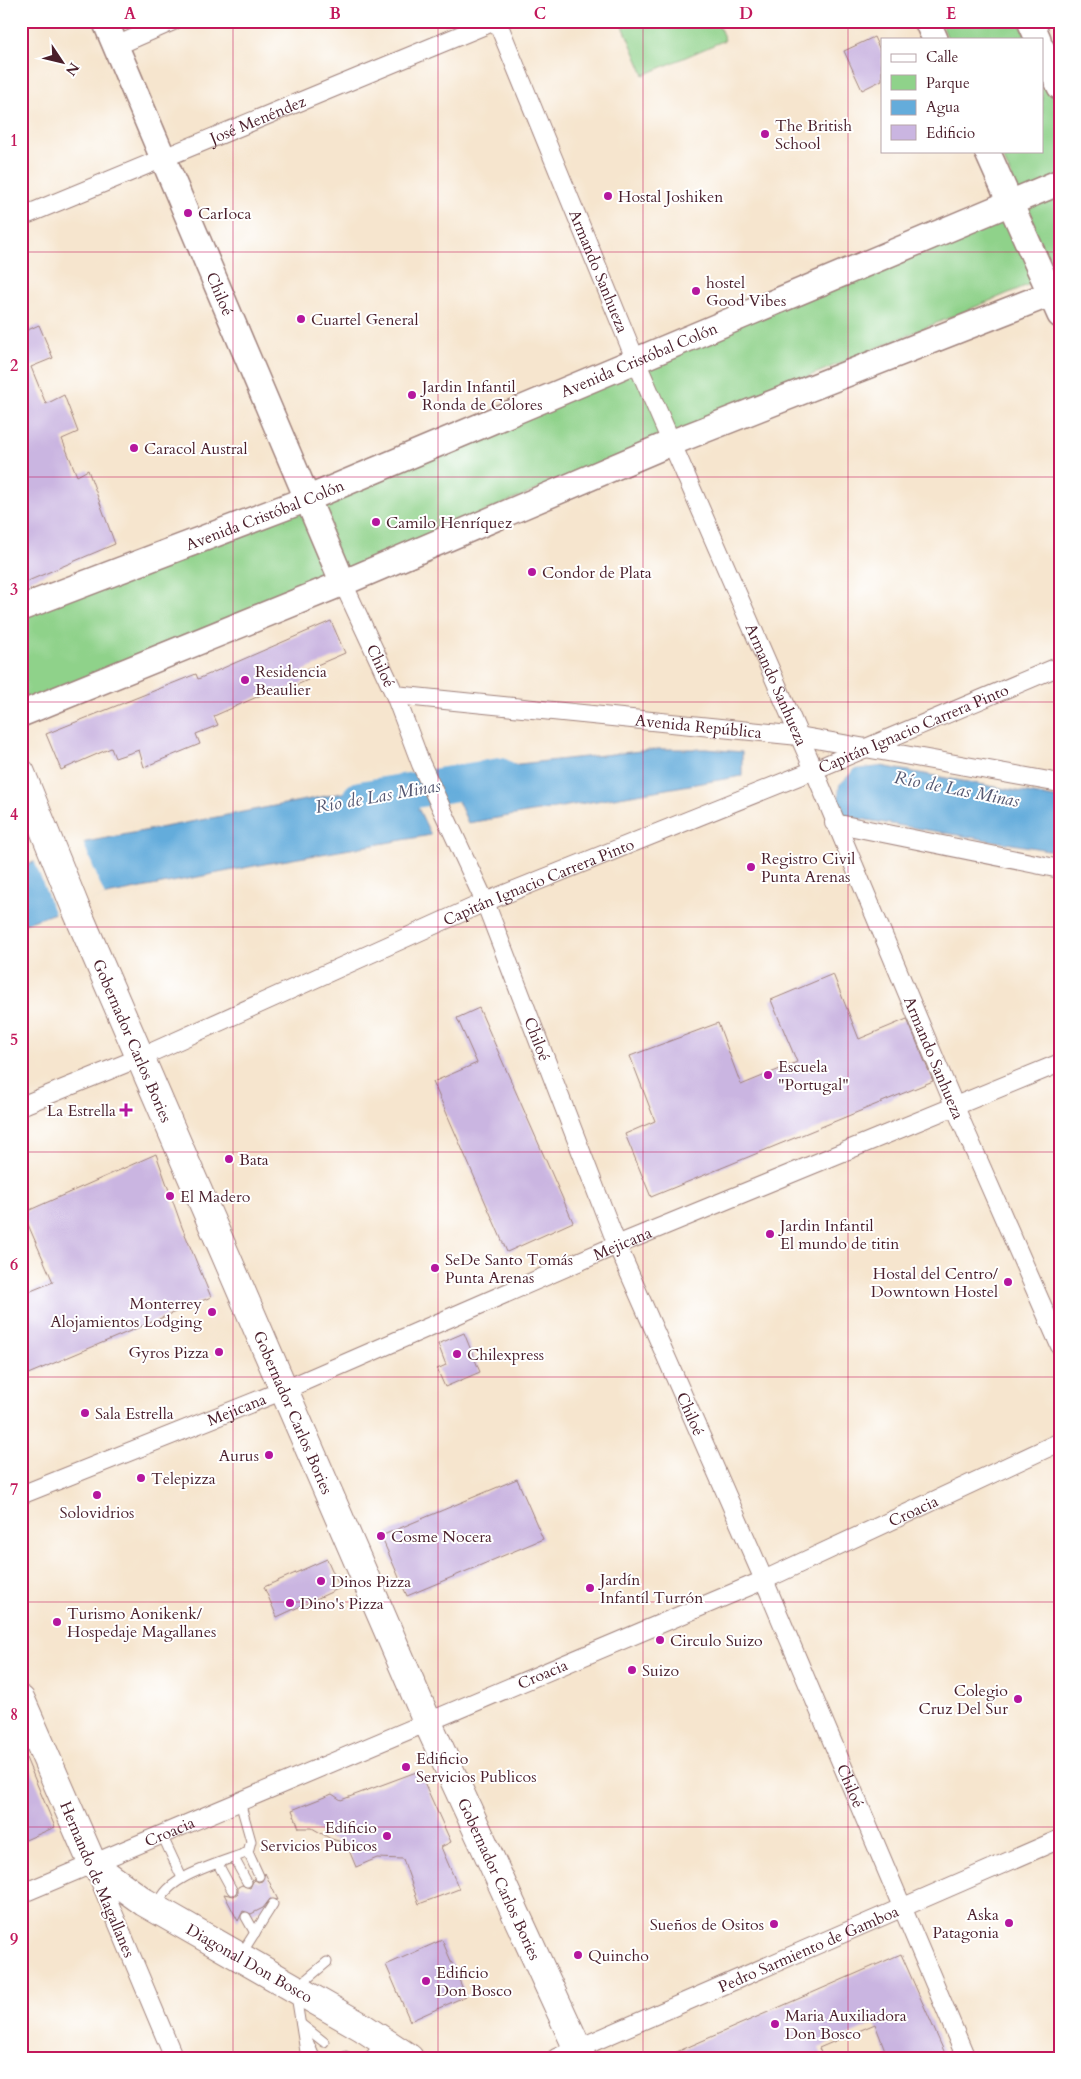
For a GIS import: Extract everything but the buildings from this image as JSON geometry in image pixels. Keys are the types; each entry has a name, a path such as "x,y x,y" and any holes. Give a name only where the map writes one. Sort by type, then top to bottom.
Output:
{"main road":[{"name":"Chiloé","path":"105,21 342,583"},
{"path":"927,21 935,38"},
{"path":"1030,21 1038,38"},
{"path":"1044,53 1060,87"},
{"path":"21,714 342,583 671,443 1057,300 987,152"},
{"name":"Avenida Cristóbal Colón","path":"21,608 307,499 1060,182"},
{"name":"Gobernador Carlos Bories","path":"21,772 76,909 572,2055"},
{"name":"Hernando de Magallanes","path":"21,1700 93,1864"},
{"name":"Diagonal Don Bosco","path":"93,1864 159,1910 295,1989 376,2049 409,2058"}],"street":[{"path":"116,46 173,21"},
{"name":"José Menéndez","path":"21,217 496,21"},
{"name":"Armando Sanhueza","path":"496,21 636,361 814,770 834,824 955,1107 1060,1346"},
{"name":"Chiloé","path":"342,583 395,695 422,764 485,902 618,1245 764,1580 966,2058"},
{"name":"Capitán Ignacio Carrera Pinto","path":"21,1106 140,1058 485,902 814,770 1060,666"},
{"name":"Avenida República","path":"395,695 799,736 870,747 1060,783"},
{"path":"834,824 1060,869"},
{"name":"Mejicana","path":"21,1495 284,1390 618,1245 1060,1063"},
{"name":"Croacia","path":"21,1894 764,1580 1060,1442"},
{"name":"Pedro Sarmiento de Gamboa","path":"572,2055 1060,1839"},
{"name":"Hernando de Magallanes","path":"93,1864 174,2058"}],"lane":[{"path":"240,1802 251,1842 248,1852 259,1876"},
{"path":"162,1835 182,1878"},
{"path":"159,1910 159,1900 163,1894 182,1878 248,1852"},
{"path":"234,1858 247,1882"},
{"path":"218,1864 232,1890"},
{"path":"244,1959 248,1945 273,1904"},
{"path":"260,1909 264,1919"},
{"path":"246,1917 255,1933"},
{"path":"306,2058 295,1989 327,1962"},
{"path":"301,2024 324,2042"},
{"path":"301,2024 315,2057"}],"green space":[{"path":"635,21 717,21 725,40 644,75 623,26"},
{"path":"940,21 1019,21 1027,38 948,38"},
{"path":"1044,78 1060,112 1060,288 1000,152 1044,152"},
{"path":"1003,211 1035,282 21,705 21,612"}],"water":[{"path":"659,749 706,749 742,752 742,776 468,823 445,772"},
{"path":"881,766 1060,799 1060,852 837,815 839,785 855,769"},
{"path":"405,781 431,835 264,864 106,895 21,925 21,867 86,842"}],"pier":[{"path":"880,763 881,766 855,769 839,785 837,815 835,815 837,783 854,767"},
{"path":"83,842 105,896 55,915 34,860"}],"waterway":[{"name":"Río de Las Minas","path":"360,799 500,776"}],"place":[{"name":"The British School","path":"765,134"},
{"name":"Hostal Joshiken","path":"608,196"},
{"name":"CarIoca","path":"188,213"},
{"name":"hostel Good Vibes","path":"696,291"},
{"name":"Cuartel General","path":"301,319"},
{"name":"Jardin Infantil Ronda de Colores","path":"412,395"},
{"name":"Caracol Austral","path":"134,448"},
{"name":"Camilo Henríquez","path":"376,522"},
{"name":"Condor de Plata","path":"532,572"},
{"name":"Residencia Beaulier","path":"245,680"},
{"name":"Registro Civil Punta Arenas","path":"751,867"},
{"name":"Escuela \"Portugal\"","path":"768,1075"},
{"name":"La Estrella","path":"126,1110"},
{"name":"Bata","path":"229,1159"},
{"name":"El Madero","path":"170,1196"},
{"name":"Jardin Infantil El mundo de titin","path":"770,1234"},
{"name":"SeDe Santo Tomás Punta Arenas","path":"435,1268"},
{"name":"Hostal del Centro/ Downtown Hostel","path":"1008,1282"},
{"name":"Monterrey Alojamientos Lodging","path":"212,1312"},
{"name":"Gyros Pizza","path":"219,1352"},
{"name":"Chilexpress","path":"457,1354"},
{"name":"Sala Estrella","path":"85,1413"},
{"name":"Aurus","path":"269,1455"},
{"name":"Telepizza","path":"141,1478"},
{"name":"Solovidrios","path":"97,1495"},
{"name":"Cosme Nocera","path":"381,1536"},
{"name":"Dinos Pizza","path":"321,1581"},
{"name":"Jardín Infantíl Turrón","path":"590,1588"},
{"name":"Dino's Pizza","path":"290,1603"},
{"name":"Turismo Aonikenk/ Hospedaje Magallanes","path":"57,1622"},
{"name":"Circulo Suizo","path":"660,1640"},
{"name":"Suizo","path":"632,1670"},
{"name":"Colegio Cruz Del Sur","path":"1018,1699"},
{"name":"Edificio Servicios Publicos","path":"406,1767"},
{"name":"Edificio Servicios Pubicos","path":"387,1836"},
{"name":"Aska Patagonia","path":"1009,1923"},
{"name":"Sueños de Ositos","path":"774,1924"},
{"name":"Quincho","path":"578,1955"},
{"name":"Edificio Don Bosco","path":"426,1981"},
{"name":"Maria Auxiliadora Don Bosco","path":"775,2024"}]}
